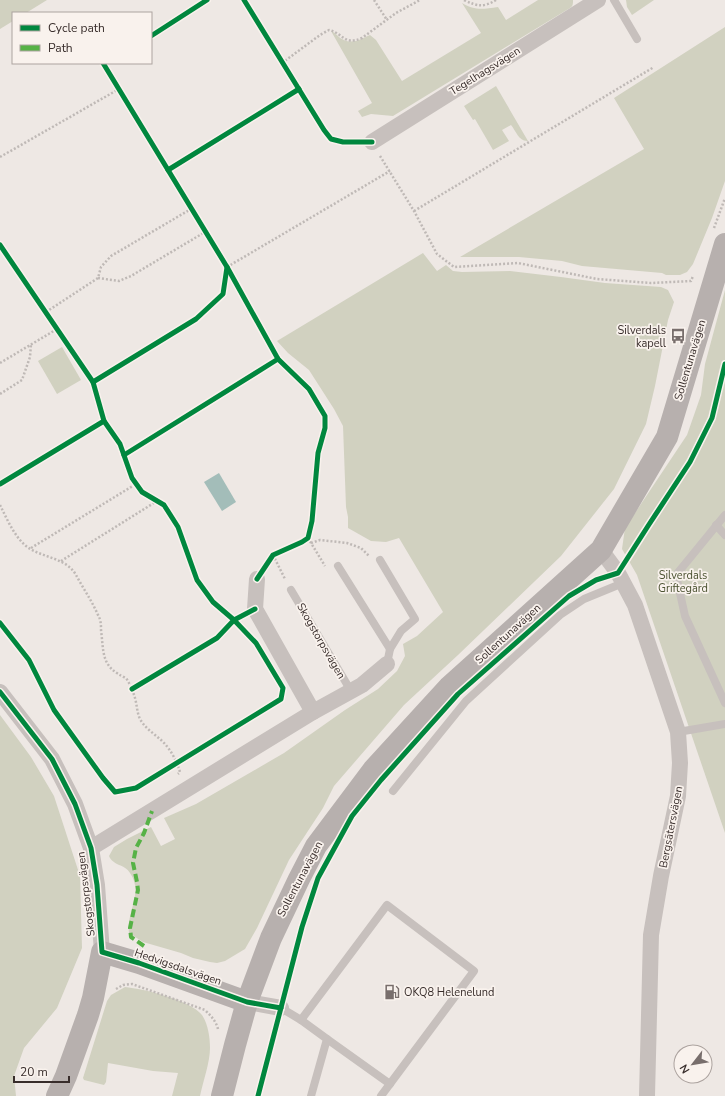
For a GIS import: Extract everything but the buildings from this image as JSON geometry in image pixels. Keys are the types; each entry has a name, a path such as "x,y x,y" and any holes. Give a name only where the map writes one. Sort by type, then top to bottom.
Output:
{"street":[{"name":"Tegelhagsvägen","path":"372,142 589,2"},
{"name":"Sollentunavägen","path":"222,1096 247,1002 271,938 316,846 373,770 449,687 601,550 667,437 725,244"},
{"name":"Bergsätersvägen","path":"601,550 618,573 635,605 678,732 680,763 678,796 661,876 651,935 647,1096"},
{"path":"257,579 255,609 313,712"},
{"name":"Skogstorpsvägen","path":"92,848 313,712 362,685 388,657"},
{"name":"Skogstorpsvägen","path":"0,692 52,759 75,804 92,848 97,885 102,952"},
{"name":"Hedvigsdalsvägen","path":"102,952 139,963 247,1002"},
{"path":"56,1096 66,1076 88,1015 102,952"},
{"path":"247,1002 281,1008"}],"lane":[{"path":"614,0 637,39"},
{"path":"725,515 676,574 685,616 725,702"},
{"path":"716,525 725,535"},
{"name":"Skogstorpsvägen","path":"380,560 415,619 401,631 388,657"},
{"path":"338,566 388,657"},
{"name":"Sollentunavägen","path":"393,791 466,701 560,615 584,599 623,583"},
{"name":"Skogstorpsvägen","path":"291,590 351,691"},
{"path":"678,732 725,724"},
{"path":"301,1020 387,905 474,971 381,1096"},
{"path":"281,1008 301,1020 390,1084"},
{"path":"311,1096 327,1039"}],"path":[{"path":"374,0 386,20"},
{"path":"282,63 320,34 329,30 348,40 362,38 396,13 420,0"},
{"path":"464,0 484,6 496,0"},
{"path":"279,56 286,69"},
{"path":"414,211 654,67"},
{"path":"115,83 123,96"},
{"path":"0,157 119,89"},
{"path":"372,142 414,211 437,254 454,267 518,263 597,278 651,283 690,281"},
{"path":"227,267 390,171"},
{"path":"187,202 195,214"},
{"path":"98,278 101,267 111,256 191,209"},
{"path":"202,226 209,238"},
{"path":"46,312 98,278 119,281 205,232"},
{"path":"223,261 227,267 228,274"},
{"path":"42,306 49,318"},
{"path":"53,323 61,335"},
{"path":"0,363 57,329"},
{"path":"0,394 22,380 30,357 31,344"},
{"path":"31,548 138,486 132,478"},
{"path":"61,561 156,501"},
{"path":"0,505 16,534 26,546 61,561 74,572 99,616 102,651 106,660 110,668 126,678 136,700 137,711 140,718 146,728 164,744 177,763 180,772 175,776"},
{"path":"302,542 309,538 347,543 361,548 371,558 380,560"},
{"path":"309,538 326,568 335,564 338,566"},
{"path":"257,579 273,555 278,552"},
{"path":"273,555 291,590"},
{"path":"132,689 138,685"},
{"path":"172,767 184,759"},
{"path":"112,992 123,985 132,984 205,1010 214,1018 218,1027 218,1034"}],"green space":[{"path":"0,0 47,0 28,12 12,12 12,22 0,29"},
{"path":"538,0 573,0 573,3 570,8 393,116 371,114 362,117 358,111 372,103 331,31 346,41 356,41 370,35 376,40 402,81 481,33 462,3 467,6 483,9 498,7 506,20"},
{"path":"626,0 654,0 632,15 627,7"},
{"path":"725,27 725,181 693,264 687,272 680,275 666,275 662,273 582,266 562,261 519,257 460,257 644,149 614,98"},
{"path":"496,86 528,141 522,140 511,125 502,130 509,141 493,150 475,119 473,120 464,106"},
{"path":"423,253 437,271 446,265 453,271 510,271 605,283 661,287 668,290 674,302 668,320 646,424 614,489 561,556 404,705 334,786 323,808 289,860 257,928 245,949 225,961 217,963 193,958 143,942 129,933 130,918 135,895 134,880 128,870 113,862 109,856 114,847 151,827 161,846 175,839 164,818 196,804 284,753 345,710 378,689 397,671 405,656 403,644 417,636 443,612 399,538 386,542 371,541 348,528 343,426 309,370 288,353 277,341"},
{"name":"Silverdals Griftegård","path":"725,290 725,833 637,575 622,549 625,528 687,435 701,395 705,364"},
{"path":"62,347 81,380 57,394 38,361"},
{"path":"0,715 31,757 54,796 80,876 82,948 57,1008 24,1048 14,1076 16,1096 0,1096"},
{"path":"125,987 155,993 177,1000 188,1005 202,1015 206,1022 210,1039 210,1054 200,1096 172,1096 178,1073 153,1071 108,1063 106,1082 104,1085 84,1080 83,1078 107,1001 111,995"}],"water":[{"path":"219,473 236,502 222,511 204,482"}],"marked path":[{"path":"144,946 131,937 130,928 138,890 133,863 136,848 144,833 152,811"}],"cycle path":[{"path":"152,35 207,0"},
{"path":"244,0 331,139 343,142 372,142"},
{"path":"0,484 104,421 93,382 196,319 223,294 227,267 104,64"},
{"path":"168,170 299,89"},
{"path":"0,245 93,382"},
{"path":"227,267 278,359 309,389 325,416 325,428 318,453 312,521 308,538 273,555 257,579"},
{"path":"124,455 278,359"},
{"path":"258,1096 302,927 318,878 352,816 381,780 458,694 569,596 596,580 618,573 690,462 712,418 725,364"},
{"path":"0,623 29,660 54,710 103,778 115,792 136,788 281,699 283,688 256,643 234,620 213,602 197,580 178,527 164,505 142,492 132,478 120,444 104,421"},
{"path":"132,689 217,638 234,620 255,609"},
{"path":"0,692 52,759 75,804 91,848 97,885 102,952 139,963 247,1002 281,1008"}],"place":[{"name":"Silverdals kapell","path":"678,336"},
{"name":"OKQ8 Helenelund","path":"392,992"}]}
